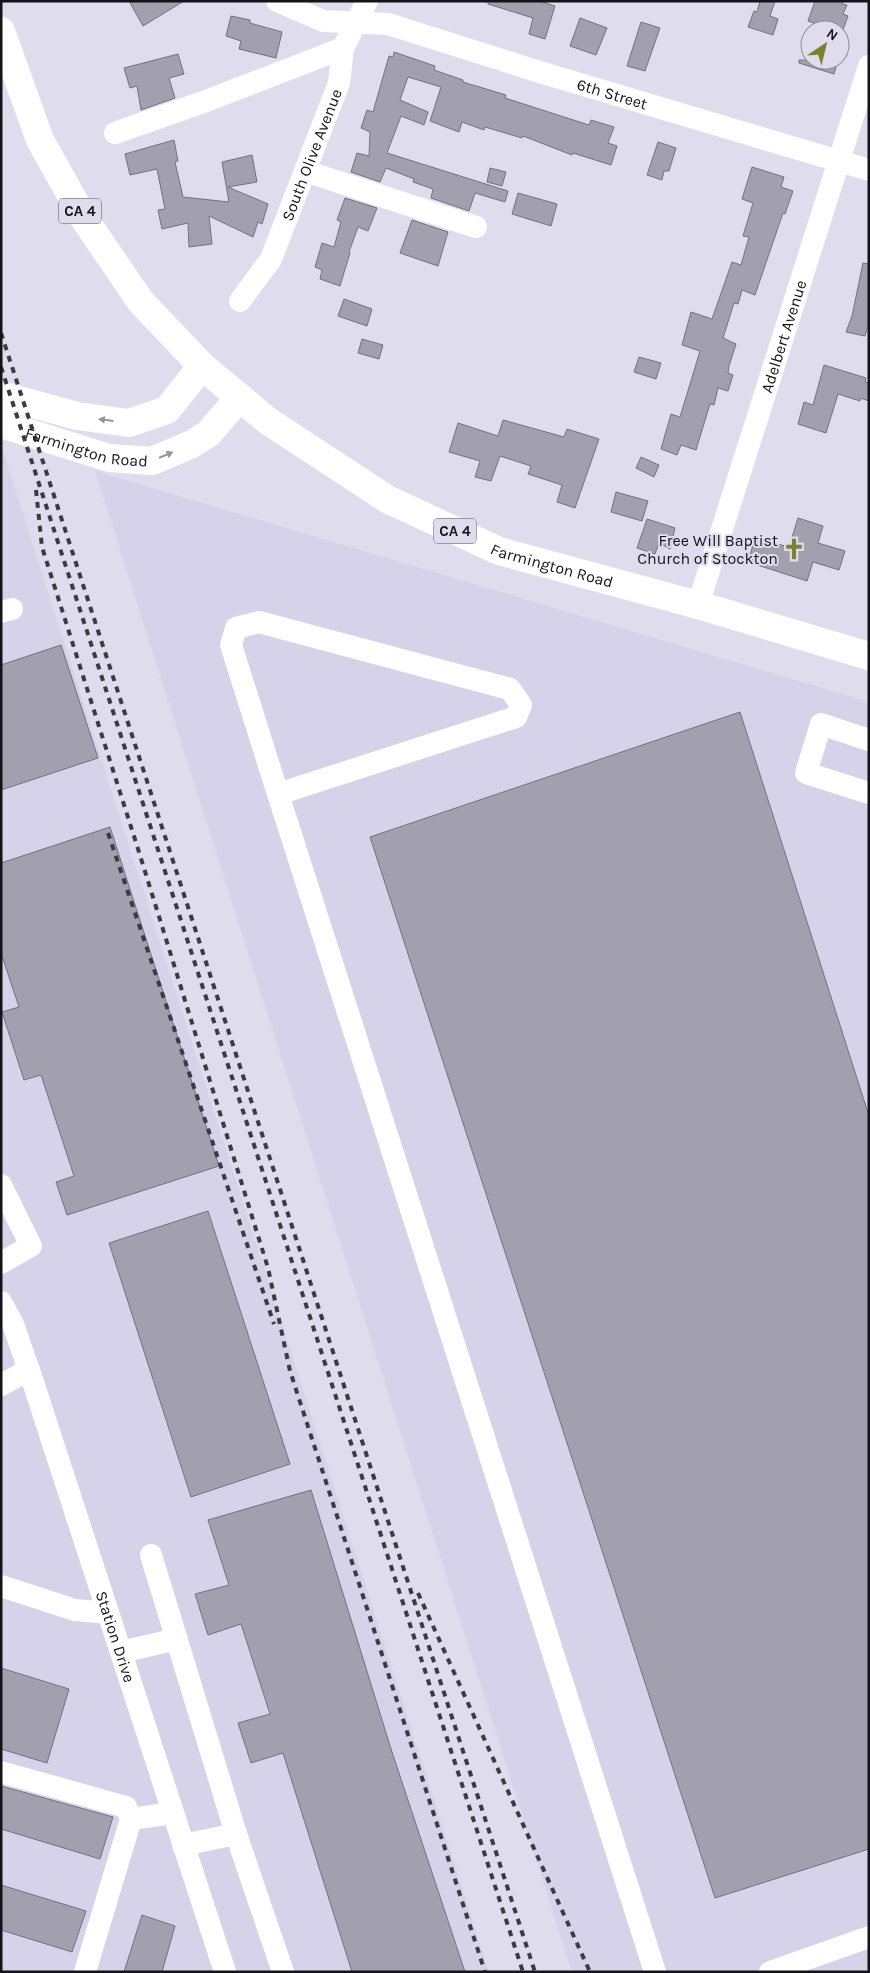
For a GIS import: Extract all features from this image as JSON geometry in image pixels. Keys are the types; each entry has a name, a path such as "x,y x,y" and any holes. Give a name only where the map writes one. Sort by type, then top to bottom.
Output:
{"main road":[{"name":"CA 4","path":"1,31 40,140 83,216 141,302 202,366"},
{"name":"Farmington Road","path":"1,395 77,416 129,423 167,410 202,366 268,421 387,499 499,551 698,605 869,656"},
{"name":"Farmington Road","path":"1,424 109,458 152,461 192,444 208,434 240,397"}],"street":[{"name":"6th Street","path":"277,1 318,20 388,24 543,73 869,170"},
{"name":"South Olive Avenue","path":"240,301 271,259 339,83 342,48 367,1"},
{"path":"115,133 233,91 342,48"},
{"name":"Adelbert Avenue","path":"698,605 869,66"},
{"path":"305,171 476,227"},
{"path":"278,794 516,717 521,705 510,689 259,622 236,628 231,645 278,794 655,1972"},
{"path":"869,740 821,724 806,773 869,793"},
{"path":"1,1185 31,1246 1,1263"},
{"name":"Station Drive","path":"1,1302 13,1324 29,1370 224,1972"},
{"path":"1,1385 29,1370"},
{"path":"151,1556 236,1834 283,1972"},
{"path":"1,1586 75,1610 108,1613"},
{"path":"121,1652 177,1639"},
{"path":"1,1772 126,1808 131,1819 85,1972"},
{"path":"131,1819 173,1813"},
{"path":"183,1845 236,1834"},
{"path":"770,1972 869,1937"}],"shaded area":[{"path":"1,445 489,1972 1,1972"},
{"path":"95,471 869,702 869,1972 572,1972"}],"building":[{"path":"129,1 184,1 143,26"},
{"path":"488,1 540,1 555,6 545,39 529,34 533,18 488,4"},
{"path":"760,1 775,1 770,16 778,19 773,35 748,27 754,11 757,12"},
{"path":"815,1 844,1 842,4 847,5 843,14 848,16 847,20 808,20"},
{"path":"231,16 250,20 250,23 282,32 276,58 239,49 241,41 226,36"},
{"path":"580,18 607,28 596,55 570,46"},
{"path":"641,22 660,28 645,71 627,66"},
{"path":"394,52 435,66 434,70 463,80 463,82 506,95 505,98 589,125 591,120 614,127 608,143 617,146 611,165 573,153 572,155 523,136 522,138 485,127 484,130 462,122 459,132 430,121 441,87 408,77 400,100 428,112 424,125 401,116 387,153 508,191 505,202 475,193 469,211 431,198 433,189 413,182 414,179 386,168 380,182 351,172 357,153 369,156 370,132 361,128 367,110 373,112 389,56 393,57"},
{"path":"178,54 184,74 169,78 175,98 141,110 137,86 130,88 124,68"},
{"path":"821,70 835,70 834,74"},
{"path":"174,140 178,161 175,162 183,197 229,202 222,162 252,155 257,182 228,187 268,204 262,224 258,222 253,237 209,216 212,244 189,247 188,223 162,229 158,210 165,209 157,169 130,175 125,154"},
{"path":"658,142 676,148 669,171 664,171 662,180 647,175"},
{"path":"752,167 784,177 781,187 793,191 785,214 783,213 755,295 742,290 738,304 734,303 723,338 736,344 729,366 728,373 733,375 728,391 718,388 714,405 710,404 696,450 681,445 677,455 661,449 671,414 680,417 700,351 682,345 691,312 712,319 732,262 741,265 749,237 743,236 753,203 742,199"},
{"path":"490,168 506,172 502,186 487,182"},
{"path":"518,193 557,204 551,226 512,214"},
{"path":"345,198 377,208 368,231 358,227 340,286 320,279 322,270 315,267 322,243 334,247 341,222 337,220"},
{"path":"412,220 448,232 438,266 400,253"},
{"path":"863,263 869,264 869,324 865,336 846,332 852,316"},
{"path":"344,299 372,309 367,326 338,316"},
{"path":"362,339 383,345 379,359 358,353"},
{"path":"639,357 661,363 656,379 634,372"},
{"path":"824,365 866,378 865,382 869,383 869,401 860,398 860,401 838,394 826,433 798,424 804,402 813,405"},
{"path":"503,420 564,437 567,429 599,439 575,508 557,502 562,485 528,474 531,466 500,456 491,481 475,477 480,461 449,452 458,423 498,436"},
{"path":"641,457 659,465 654,477 636,468"},
{"path":"616,492 648,501 642,521 611,512"},
{"name":"Free Will Baptist Church of Stockton","path":"798,518 823,526 818,543 845,551 839,570 813,562 807,581 748,562 755,538 789,547"},
{"path":"647,519 675,528 670,549 659,543 655,554 637,548"},
{"path":"61,645 98,758 1,790 1,665"},
{"path":"740,712 869,1116 869,1849 715,1898 370,837"},
{"path":"110,827 219,1166 67,1215 56,1182 74,1176 41,1075 24,1080 2,1012 19,1007 1,953 1,863"},
{"path":"208,1211 290,1464 191,1497 109,1243"},
{"path":"311,1490 391,1749 465,1972 352,1972 283,1753 251,1763 238,1723 270,1714 241,1624 208,1635 195,1594 229,1585 208,1520"},
{"path":"1,1668 69,1689 47,1763 1,1749"},
{"path":"1,1786 113,1817 100,1859 1,1829"},
{"path":"1,1885 86,1911 72,1952 1,1930"},
{"path":"142,1915 175,1926 162,1972 124,1972"}],"railway":[{"path":"1,333 535,1972"},
{"path":"1,367 523,1972"},
{"path":"36,490 42,547 268,1268 290,1371 485,1972"},
{"path":"108,833 274,1324"},
{"path":"418,1593 590,1972"}],"place":[{"name":"Free Will Baptist Church of Stockton","path":"794,549"}]}
